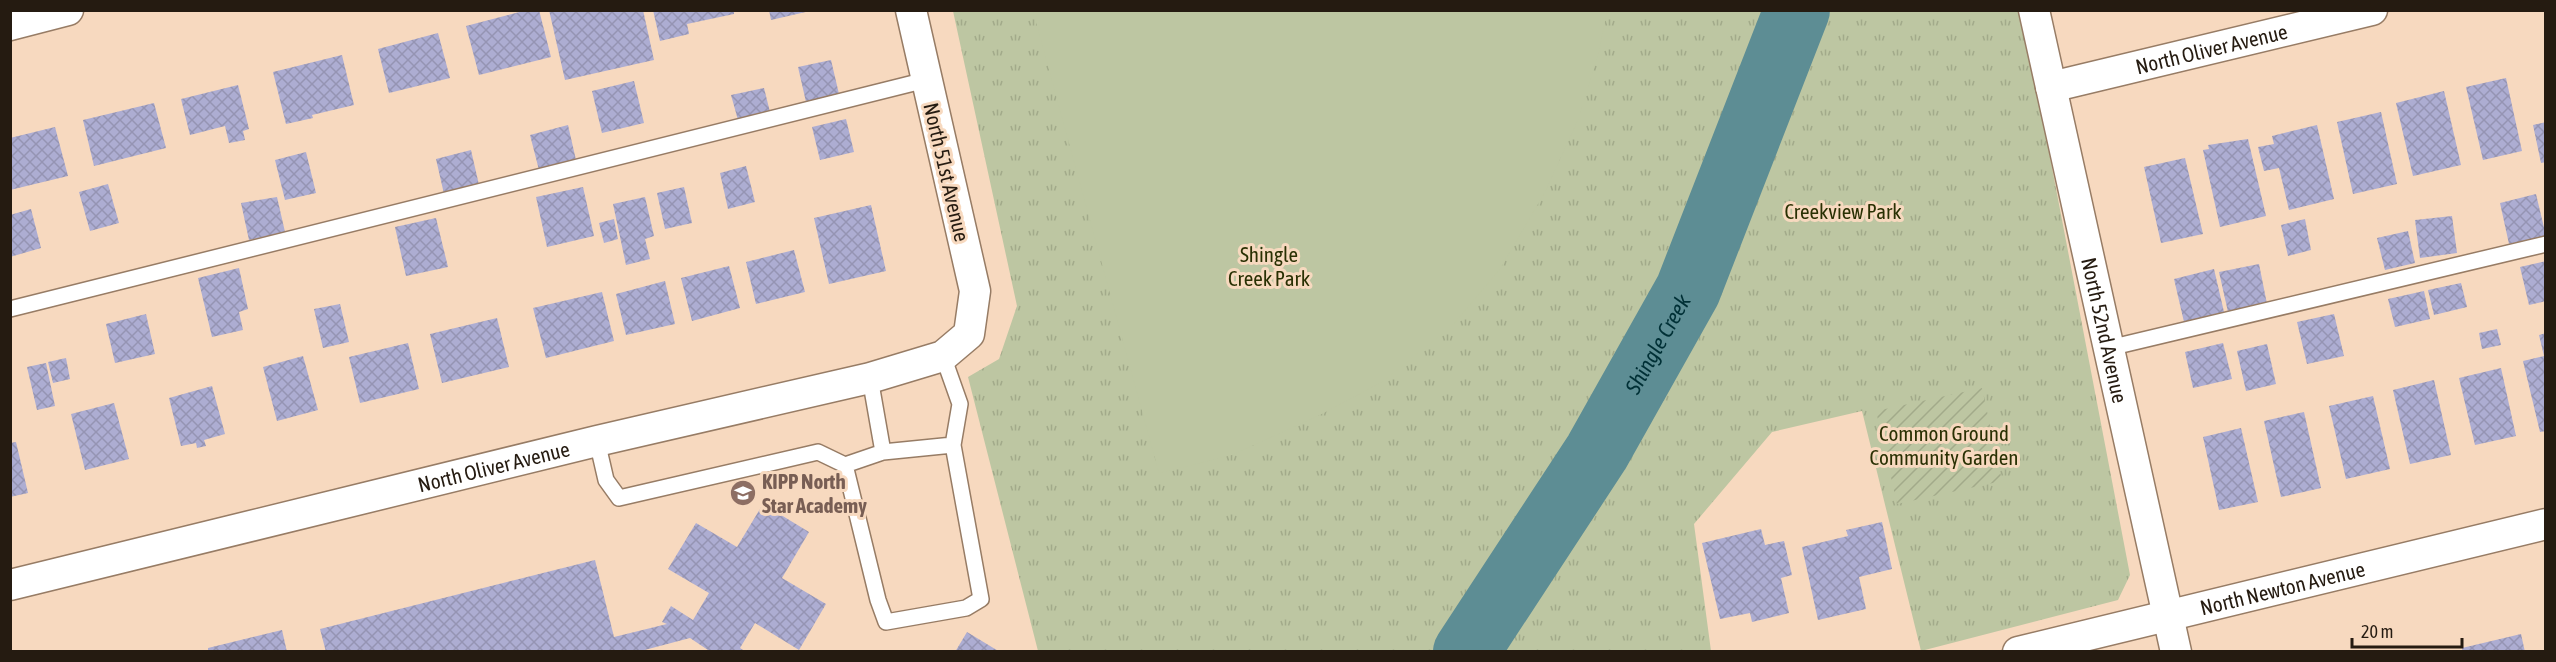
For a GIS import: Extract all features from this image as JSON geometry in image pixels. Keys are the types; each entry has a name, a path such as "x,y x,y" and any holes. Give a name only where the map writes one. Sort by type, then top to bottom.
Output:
{"street":[{"path":"10,25 68,10"},
{"name":"North 51st Avenue","path":"911,10 975,291 969,334"},
{"name":"North 52nd Avenue","path":"2034,10 2176,651"},
{"name":"North Oliver Avenue","path":"2051,87 2372,10"},
{"name":"North Oliver Avenue","path":"10,585 597,441 870,378 942,356 969,334"},
{"name":"North Newton Avenue","path":"2018,651 2546,524"}],"lane":[{"path":"10,309 926,80"},
{"path":"2109,348 2546,244"},
{"path":"845,465 878,600 886,622 966,608 981,599 953,445 960,404 942,356"},
{"path":"870,378 884,452"},
{"path":"597,441 606,480 619,498 818,452 845,465 884,452 953,445"}],"green space":[{"name":"Shingle Creek Park","path":"1033,10 1607,11 1599,52 1578,120 1545,192 1500,269 1452,326 1382,382 1318,416 1232,455 1159,473"},
{"path":"953,11 2022,11 2130,575 2118,600 1921,651 1862,411 1772,432 1694,524 1711,651 1038,651 968,377 999,359 1017,306"},
{"name":"Common Ground Community Garden","path":"1982,388 2002,481 1897,504 1876,411"}],"building":[{"path":"527,10 539,10 551,57 479,75 466,26"},
{"path":"549,10 643,10 654,60 565,80"},
{"path":"653,10 734,10 734,14 687,24 689,34 660,41"},
{"path":"769,10 810,10 810,11 771,20"},
{"path":"438,33 450,78 389,93 378,49"},
{"path":"342,55 354,105 286,124 273,72"},
{"path":"831,60 839,94 806,102 798,67"},
{"path":"2506,78 2522,151 2483,160 2466,87"},
{"path":"634,81 644,123 602,133 592,91"},
{"path":"238,85 249,129 243,131 245,140 229,143 225,126 190,135 181,99"},
{"path":"764,88 770,112 738,120 731,95"},
{"path":"2444,91 2461,165 2413,176 2396,103"},
{"path":"154,103 166,148 94,166 83,120"},
{"path":"2381,112 2397,184 2353,194 2337,122"},
{"path":"846,119 854,152 820,160 812,127"},
{"path":"2546,122 2546,162 2541,163 2533,125"},
{"path":"568,125 576,160 539,170 530,135"},
{"path":"2317,125 2334,199 2289,210 2279,168 2264,171 2258,147 2274,144 2272,136"},
{"path":"55,127 68,176 10,190 10,138"},
{"path":"2248,139 2266,216 2220,227 2203,150 2209,149 2208,145"},
{"path":"471,150 479,185 444,194 436,159"},
{"path":"306,152 316,193 285,200 275,160"},
{"path":"2185,158 2203,234 2161,243 2144,167"},
{"path":"746,166 755,202 728,209 720,173"},
{"path":"108,184 119,223 90,231 79,192"},
{"path":"583,187 594,236 547,247 536,197"},
{"path":"684,187 692,223 665,229 657,193"},
{"path":"2536,194 2546,236 2509,244 2500,203"},
{"path":"277,197 285,232 249,240 241,203"},
{"path":"645,197 654,236 645,239 650,259 626,265 613,204"},
{"path":"871,205 886,271 829,284 814,218"},
{"path":"31,209 41,248 10,257 10,215"},
{"path":"2452,216 2457,253 2420,258 2415,220"},
{"path":"436,218 448,267 406,276 395,227"},
{"path":"614,219 618,239 604,243 599,223"},
{"path":"2305,219 2311,250 2288,256 2281,225"},
{"path":"2408,231 2415,263 2385,270 2377,238"},
{"path":"794,250 805,292 756,304 746,262"},
{"path":"2546,261 2546,301 2529,305 2520,267"},
{"path":"2259,264 2267,304 2228,312 2219,272"},
{"path":"729,266 740,308 692,321 681,278"},
{"path":"239,268 248,309 239,312 243,330 212,337 198,278"},
{"path":"2214,269 2224,312 2184,322 2174,279"},
{"path":"665,281 675,324 626,335 616,294"},
{"path":"2461,283 2467,307 2434,315 2428,290"},
{"path":"2424,291 2430,319 2395,327 2388,299"},
{"path":"602,292 614,341 546,358 533,308"},
{"path":"340,304 349,342 323,348 314,309"},
{"path":"146,314 155,354 115,363 106,324"},
{"path":"2334,314 2344,356 2307,364 2297,322"},
{"path":"497,318 509,367 442,383 430,334"},
{"path":"2497,329 2501,345 2482,349 2479,333"},
{"path":"2546,333 2546,431 2540,432 2523,361 2544,356 2539,335"},
{"path":"408,343 419,389 360,403 349,357"},
{"path":"2223,343 2232,379 2193,388 2185,352"},
{"path":"2267,344 2276,384 2246,391 2237,351"},
{"path":"303,356 318,410 277,421 263,367"},
{"path":"66,358 70,379 53,383 48,362"},
{"path":"46,363 55,406 37,410 27,367"},
{"path":"2501,368 2516,436 2475,445 2459,378"},
{"path":"2434,380 2451,455 2410,464 2393,390"},
{"path":"212,386 225,434 204,440 206,446 197,448 196,443 181,446 169,398"},
{"path":"2373,396 2390,469 2346,479 2329,406"},
{"path":"114,403 129,459 85,470 71,414"},
{"path":"2304,412 2321,488 2281,497 2264,421"},
{"path":"2241,428 2258,502 2219,510 2203,437"},
{"path":"16,442 28,493 10,497 10,443"},
{"path":"763,504 809,532 782,578 826,604 799,650 755,623 740,648 746,652 711,652 690,638 637,652 326,652 320,629 595,560 614,637 667,624 662,622 671,606 693,620 709,593 668,569 696,523 737,547"},
{"path":"1882,522 1892,569 1859,577 1866,609 1818,620 1802,547 1848,536 1846,530"},
{"path":"1761,529 1765,545 1784,541 1792,575 1781,578 1789,613 1752,622 1750,613 1720,619 1702,543"},
{"path":"282,630 287,652 208,652 208,648"},
{"path":"967,632 1000,652 955,652"},
{"path":"2521,634 2525,652 2463,652 2462,648"}],"waterway":[{"name":"Shingle Creek","path":"1466,652 1597,452 1688,290 1797,10"}],"place":[{"name":"KIPP North Star Academy","path":"743,493"}],"park label":[{"name":"Creekview Park","path":"1843,211"}]}
